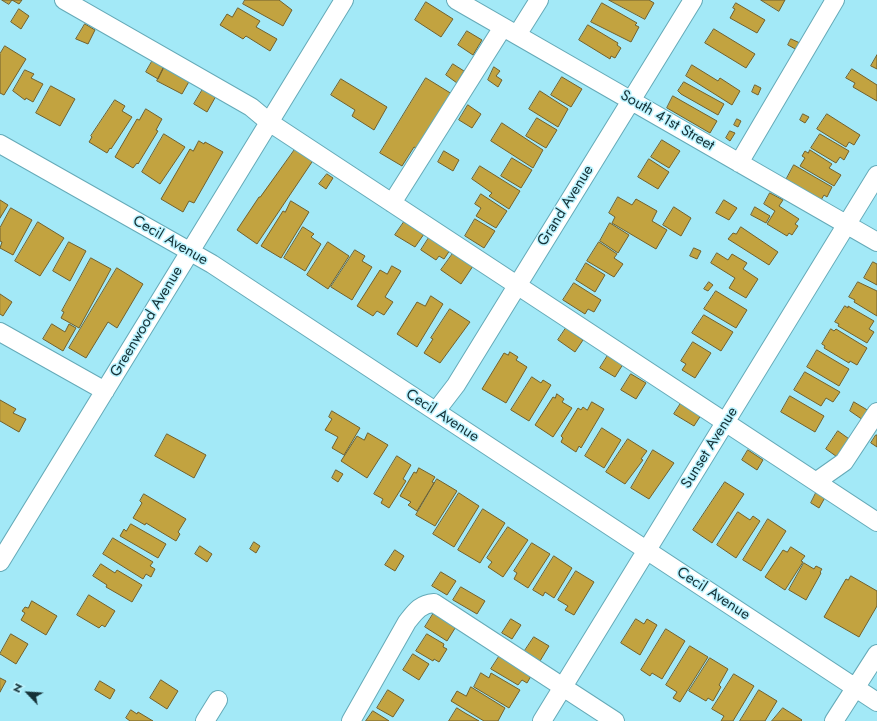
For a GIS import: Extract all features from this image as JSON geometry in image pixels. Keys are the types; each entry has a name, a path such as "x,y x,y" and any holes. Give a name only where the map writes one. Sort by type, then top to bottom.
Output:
{"street":[{"path":"64,0 251,107 269,122 586,332 817,481 877,522"},
{"name":"Greenwood Avenue","path":"0,562 344,0"},
{"name":"South 41st Street","path":"456,0 877,242"},
{"path":"392,203 510,31 539,0"},
{"name":"Grand Avenue","path":"436,411 456,385 692,0"},
{"path":"739,162 835,0"},
{"name":"Cecil Avenue","path":"0,144 212,264 877,702"},
{"name":"Sunset Avenue","path":"542,721 877,175"},
{"path":"0,332 105,391"},
{"path":"817,481 844,462 877,412"},
{"path":"351,721 407,622 418,609 426,604 434,604 446,611 615,721"},
{"path":"834,721 877,654"},
{"path":"205,721 218,700"}],"building":[{"path":"2,0 12,0 9,4"},
{"path":"12,0 22,0 19,4"},
{"path":"245,0 279,0 292,10 283,26 243,4"},
{"path":"609,0 649,0 654,3 645,19"},
{"path":"761,0 785,0 779,11"},
{"path":"426,2 453,19 441,37 415,20"},
{"path":"602,3 637,23 635,25 639,27 631,42 591,22"},
{"path":"736,3 765,20 757,33 730,18 735,9 733,8"},
{"path":"238,8 260,21 256,27 277,39 270,51 246,36 243,39 220,25 227,14 232,17"},
{"path":"19,9 29,16 21,29 11,22"},
{"path":"85,24 95,30 88,44 76,39"},
{"path":"588,25 618,43 617,45 621,48 615,58 611,56 610,59 579,40"},
{"path":"714,29 755,54 746,68 705,43"},
{"path":"467,31 482,40 473,55 458,45"},
{"path":"791,39 800,43 797,50 788,45"},
{"path":"5,46 26,59 4,95 0,93 0,54"},
{"path":"877,55 877,69 871,66"},
{"path":"154,58 166,63 158,79 146,72"},
{"path":"166,63 191,78 182,94 157,81"},
{"path":"453,64 464,71 457,83 446,75"},
{"path":"692,65 718,81 720,78 740,91 732,105 686,76"},
{"path":"494,67 500,71 496,76 502,80 498,87 488,80"},
{"path":"852,69 877,85 877,101 853,87 855,83 846,78"},
{"path":"25,70 34,74 31,78 43,84 33,102 26,98 25,100 13,91"},
{"path":"562,77 582,89 571,107 551,95"},
{"path":"426,78 452,94 420,150 414,147 402,166 380,153"},
{"path":"341,79 387,107 374,130 352,116 355,110 331,95"},
{"path":"684,82 724,104 718,115 681,94 678,91"},
{"path":"755,85 761,88 758,95 752,92"},
{"path":"51,86 75,99 60,126 36,113"},
{"path":"203,89 216,96 207,112 194,104"},
{"path":"540,91 568,109 558,127 529,109"},
{"path":"673,96 717,121 710,133 667,108"},
{"path":"115,100 125,106 122,111 132,117 107,153 89,142 92,137 91,136"},
{"path":"468,105 481,114 472,128 459,120"},
{"path":"146,109 162,119 156,130 158,131 138,164 137,163 133,168 115,157 137,119 139,120"},
{"path":"803,114 809,117 805,123 800,120"},
{"path":"827,114 860,135 854,145 849,142 846,147 817,129"},
{"path":"537,118 557,130 546,148 526,136"},
{"path":"737,119 741,121 738,127 734,125"},
{"path":"502,123 543,150 533,168 491,141"},
{"path":"730,131 735,133 730,141 726,138"},
{"path":"164,134 185,147 160,184 142,172"},
{"path":"820,134 849,151 844,160 840,157 836,163 811,148"},
{"path":"662,140 680,151 669,168 651,157"},
{"path":"199,141 204,144 205,142 223,152 194,203 189,201 183,212 161,199 190,149 193,151"},
{"path":"296,148 314,159 257,244 237,230 259,197"},
{"path":"810,150 832,164 829,168 841,175 834,186 800,166 805,158 802,156 805,151 808,153"},
{"path":"444,151 459,160 453,171 438,162"},
{"path":"512,158 532,170 521,188 501,176"},
{"path":"649,159 669,172 658,189 638,177"},
{"path":"794,165 832,187 827,197 824,195 821,200 786,180"},
{"path":"480,166 520,191 509,209 489,196 492,193 472,179"},
{"path":"327,174 333,178 326,189 319,184"},
{"path":"770,193 783,200 779,206 799,219 795,224 798,226 792,235 789,233 787,236 767,224 775,211 764,204"},
{"path":"481,194 507,211 496,228 476,216 481,208 475,204"},
{"path":"618,197 632,205 636,199 657,211 652,221 667,230 656,249 612,223 615,217 609,213"},
{"path":"0,200 8,205 0,218"},
{"path":"724,200 737,208 729,220 716,213"},
{"path":"291,201 309,212 281,258 261,246"},
{"path":"674,207 691,218 681,236 663,225"},
{"path":"755,207 770,216 766,223 751,215"},
{"path":"11,208 32,220 13,255 0,248 2,242 0,241 0,228"},
{"path":"475,219 495,231 484,248 465,236"},
{"path":"38,222 64,238 40,276 15,261"},
{"path":"404,222 424,234 415,247 395,235"},
{"path":"610,223 629,235 618,253 600,241"},
{"path":"303,227 314,234 311,237 321,244 305,271 284,258"},
{"path":"741,227 778,252 769,265 728,239 733,233 736,234"},
{"path":"432,233 452,247 444,259 439,256 436,260 421,250"},
{"path":"69,242 86,251 70,281 53,271"},
{"path":"328,242 349,256 328,289 307,275"},
{"path":"599,242 617,254 614,258 623,264 614,277 587,261"},
{"path":"694,248 701,251 697,259 690,256"},
{"path":"355,250 365,256 362,261 372,267 352,300 331,287"},
{"path":"454,252 473,266 461,284 441,270"},
{"path":"717,253 728,260 732,254 747,263 743,269 758,279 746,298 729,288 735,278 711,263"},
{"path":"91,258 111,269 79,328 61,318 64,312 62,311"},
{"path":"873,262 877,264 877,285 864,278"},
{"path":"586,263 605,275 595,292 576,280"},
{"path":"392,266 401,271 385,297 393,302 384,315 377,311 373,316 357,306 380,270 387,274"},
{"path":"117,268 143,284 117,328 108,322 86,358 69,348"},
{"path":"709,282 713,285 708,291 704,289"},
{"path":"858,282 877,291 877,316 854,302 855,300 849,297"},
{"path":"574,283 601,300 594,312 588,309 585,314 563,300"},
{"path":"716,291 747,310 736,328 704,309"},
{"path":"0,294 12,302 3,316 0,314"},
{"path":"431,296 443,304 417,347 397,334 417,302 425,306"},
{"path":"845,306 848,308 848,306 874,321 869,329 874,332 867,343 838,326 839,324 835,322"},
{"path":"450,309 470,322 440,363 424,353 433,339 431,338"},
{"path":"704,315 733,332 721,351 692,333"},
{"path":"52,324 65,332 69,324 76,328 63,351 43,339"},
{"path":"566,328 583,340 575,352 558,340"},
{"path":"831,329 834,331 836,329 867,348 857,365 850,361 849,363 824,348 825,346 822,344"},
{"path":"693,342 711,353 695,378 682,370 686,364 681,361"},
{"path":"817,350 849,369 839,386 807,367"},
{"path":"510,352 518,357 516,360 527,367 506,403 482,389 504,353 508,355"},
{"path":"610,352 625,361 615,377 600,368"},
{"path":"805,372 840,392 833,402 826,398 821,406 794,390"},
{"path":"631,374 646,383 636,399 621,390"},
{"path":"532,377 541,383 543,380 551,385 529,421 511,410"},
{"path":"557,394 564,399 562,402 572,408 553,437 535,425 553,397 555,398"},
{"path":"790,396 824,416 815,432 781,412"},
{"path":"0,400 16,409 13,413 26,419 19,432 0,421"},
{"path":"683,400 703,412 694,426 674,414"},
{"path":"592,402 604,409 581,448 579,446 576,452 561,442 563,438 561,436 578,408 581,410 583,407 587,410"},
{"path":"854,402 869,411 863,420 850,411"},
{"path":"332,411 360,428 344,455 332,448 338,437 325,430 332,419 329,417"},
{"path":"602,428 621,440 604,468 585,456"},
{"path":"838,431 852,441 840,459 826,449"},
{"path":"368,433 388,445 367,478 341,461 357,436 364,440"},
{"path":"167,434 206,455 194,478 155,456"},
{"path":"877,435 877,447 871,443"},
{"path":"628,439 647,451 641,459 643,460 625,484 606,472"},
{"path":"653,450 674,463 649,499 631,488"},
{"path":"748,450 763,460 757,470 742,460"},
{"path":"397,456 411,465 403,479 406,481 389,508 381,503 383,499 374,494"},
{"path":"419,468 435,477 432,482 434,483 417,511 408,505 411,502 400,496 414,472 416,473"},
{"path":"336,470 343,474 338,482 332,478"},
{"path":"437,479 457,491 435,526 416,515"},
{"path":"725,482 744,494 712,543 693,530"},
{"path":"818,489 827,494 819,508 811,503"},
{"path":"459,493 479,506 454,547 433,534"},
{"path":"144,494 186,519 178,532 180,534 176,541 146,523 145,525 133,518 142,503 140,501"},
{"path":"483,509 505,523 480,563 458,550"},
{"path":"738,512 750,520 753,516 760,521 736,558 717,545"},
{"path":"768,519 786,531 761,571 743,560"},
{"path":"131,524 166,544 158,558 120,536 124,529 126,531"},
{"path":"508,527 528,540 503,577 488,567 492,562 487,558"},
{"path":"113,538 153,562 150,566 155,569 151,577 146,574 143,579 103,554"},
{"path":"254,542 260,546 256,553 250,549"},
{"path":"532,543 550,554 528,588 514,579 517,573 514,571"},
{"path":"200,546 212,554 207,562 195,554"},
{"path":"791,547 805,556 801,561 803,562 785,590 765,577 783,550 787,552"},
{"path":"395,550 404,556 395,571 385,565"},
{"path":"554,556 572,568 554,598 545,592 543,596 533,590"},
{"path":"804,563 814,569 816,566 822,569 806,600 789,590"},
{"path":"101,564 115,573 117,570 142,585 132,602 106,587 107,585 93,576"},
{"path":"576,571 594,582 574,615 565,610 568,606 558,600"},
{"path":"441,572 456,581 447,595 432,586"},
{"path":"851,576 877,591 877,606 859,637 824,617 846,579 848,580"},
{"path":"461,587 485,601 477,614 453,600"},
{"path":"89,595 115,611 105,627 102,625 99,628 77,615"},
{"path":"32,601 57,616 46,635 21,620 25,613 22,611 25,607 28,608"},
{"path":"435,611 457,625 447,641 425,627"},
{"path":"511,619 521,625 512,639 502,633"},
{"path":"636,619 644,624 647,619 657,625 640,655 621,643"},
{"path":"666,629 685,641 662,679 652,673 650,676 641,670"},
{"path":"11,634 28,644 16,664 0,654"},
{"path":"427,634 444,644 443,647 447,649 439,662 434,659 433,661 416,651"},
{"path":"534,637 549,646 540,661 524,652"},
{"path":"690,646 708,657 680,702 673,698 677,692 666,685"},
{"path":"502,652 534,671 527,683 522,680 518,685 491,669"},
{"path":"413,654 429,664 419,680 403,670"},
{"path":"710,658 728,669 719,685 721,687 713,701 708,698 706,701 689,691"},
{"path":"481,673 489,678 491,673 520,690 509,708 474,687"},
{"path":"734,674 754,686 733,721 721,721 724,716 712,709"},
{"path":"0,678 6,681 0,692"},
{"path":"161,680 178,691 167,709 150,698"},
{"path":"100,681 115,690 110,699 95,690"},
{"path":"471,687 505,708 498,721 484,721 451,701 457,691 466,696"},
{"path":"388,690 404,700 393,717 377,708"},
{"path":"759,690 777,701 765,721 740,721"},
{"path":"457,708 465,713 479,721 449,721"},
{"path":"783,708 802,720 772,721"},
{"path":"131,710 137,714 138,712 153,721 130,721 126,718"},
{"path":"373,711 386,719 389,721 366,721"}]}
